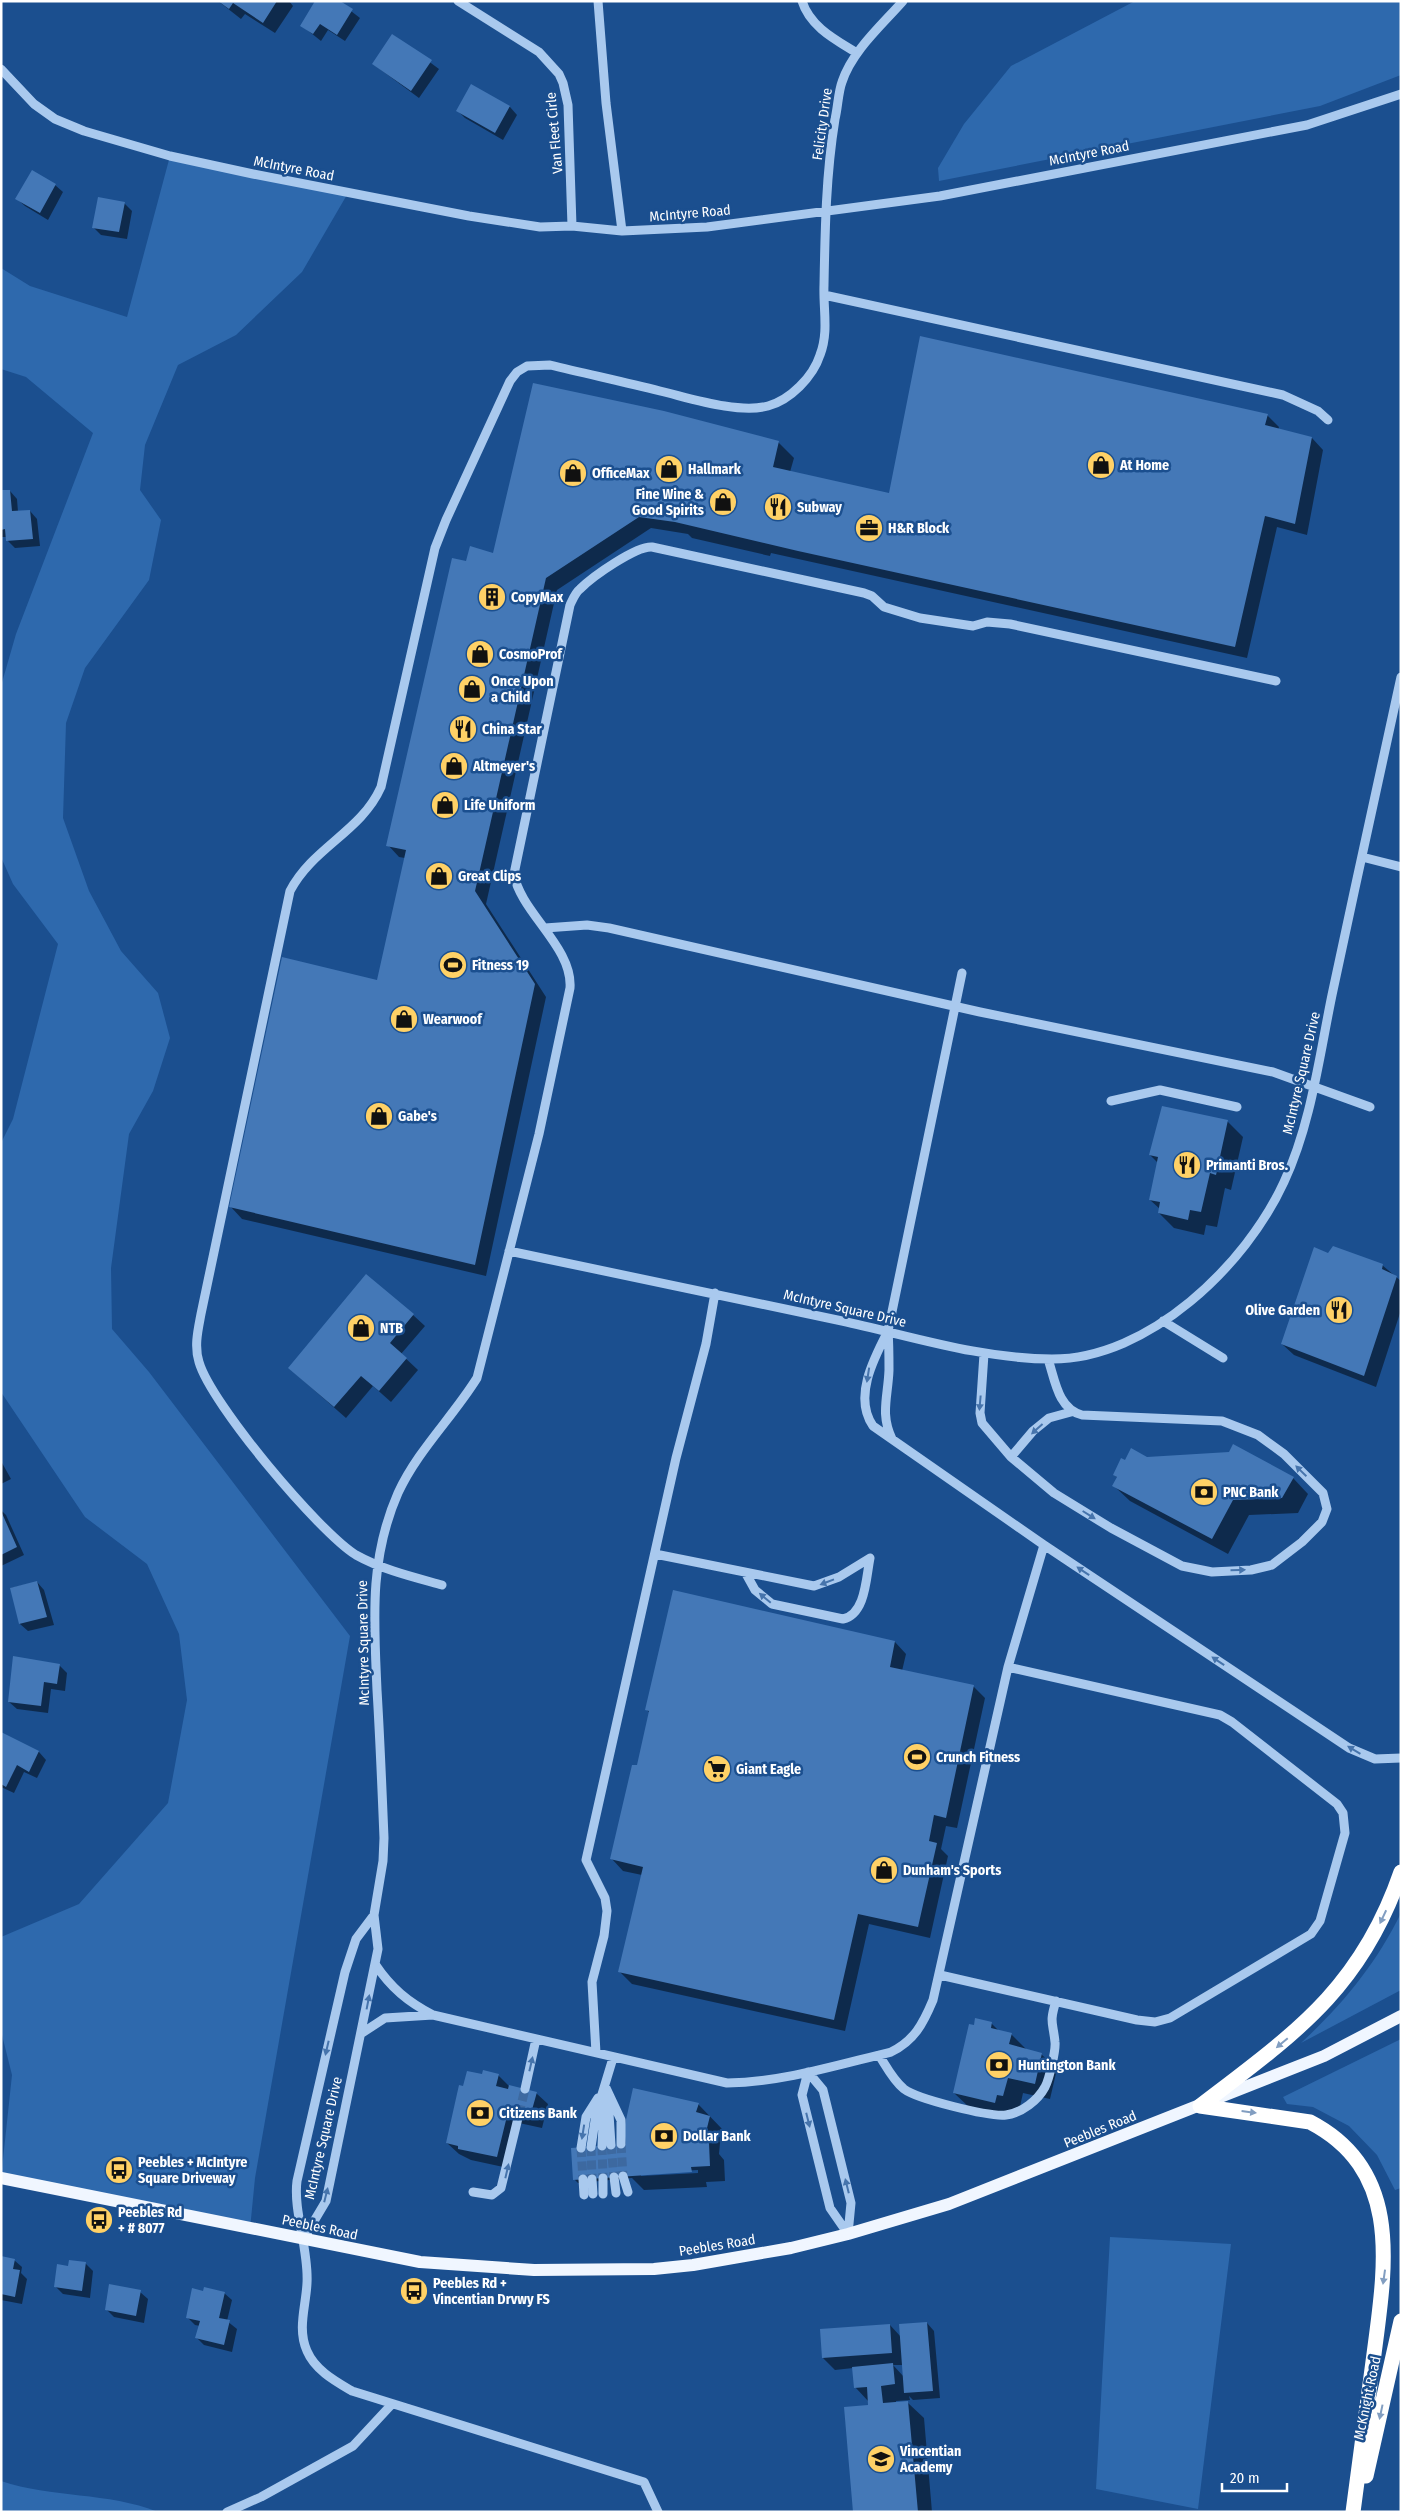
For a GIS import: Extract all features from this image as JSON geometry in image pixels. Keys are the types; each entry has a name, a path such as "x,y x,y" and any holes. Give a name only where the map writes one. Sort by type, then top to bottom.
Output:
{"highway":[{"path":"1200,2106 1281,2045 1338,1988 1354,1968 1378,1929 1401,1872"},
{"path":"1200,2106 1293,2118 1325,2129 1350,2146 1360,2157 1378,2191 1387,2232 1386,2267 1353,2512"},
{"name":"McKnight Road","path":"1358,2512 1401,2321"}],"main road":[{"name":"Peebles Road","path":"1,2178 420,2262 544,2270 654,2269 693,2266 791,2248 848,2234 973,2195 1324,2056 1401,2016"}],"street":[{"name":"Van Fleet Cirle","path":"458,1 539,52 559,74 568,105 572,226"},
{"path":"598,1 606,103 622,230"},
{"path":"802,1 811,20 828,36 857,53"},
{"name":"Felicity Drive","path":"376,1564 358,1555 332,1537 259,1453 211,1391 196,1351 201,1314 290,891 306,866 366,814 381,786 435,548 504,393 516,372 537,364 550,364 734,407 751,408 768,406 798,388 813,370 820,357 826,324 824,295 825,212 832,138 842,82 857,53 903,1"},
{"name":"McIntyre Road","path":"1,69 34,104 55,119 118,142 253,174 460,214 540,227 572,226 622,230 707,227 940,196 1306,125 1401,94"},
{"path":"824,295 1283,395 1311,407 1328,420"},
{"path":"509,1251 539,1134 570,988 569,970 545,928 520,892 514,874 570,605 574,596 587,583 644,547 864,593 884,606 920,618 973,626 987,622 1010,624 1276,681"},
{"name":"McIntyre Square Drive","path":"304,2238 326,2201 378,1949 374,1915 383,1862 384,1838 374,1628 376,1564 387,1522 410,1470 420,1452 463,1400 477,1378 509,1251 715,1293 984,1354 1048,1359 1074,1357 1101,1351 1124,1342 1164,1321 1216,1278 1234,1260 1262,1222 1282,1188 1294,1159 1314,1087 1401,677"},
{"path":"1362,856 1401,867"},
{"path":"545,928 587,925 609,928 955,1006 1273,1072 1370,1108"},
{"path":"892,1440 886,1425 885,1412 889,1371 888,1331 962,973"},
{"path":"1111,1101 1160,1090 1237,1107"},
{"path":"596,2053 592,1982 604,1936 607,1911 605,1898 586,1860 676,1458 706,1344 715,1293"},
{"path":"1164,1321 1223,1358"},
{"path":"888,1331 870,1365 865,1406 867,1418 873,1426 1044,1545 1349,1748 1375,1759 1401,1758"},
{"path":"984,1354 980,1413 982,1423 1011,1457 1054,1493 1111,1528 1182,1566 1212,1572 1251,1570 1272,1565 1302,1542 1322,1522 1328,1509 1323,1493 1284,1454 1258,1435 1222,1421 1082,1415 1071,1412 1048,1418 1033,1431 1011,1457"},
{"path":"1048,1359 1063,1403 1071,1412"},
{"path":"375,1964 396,1992 410,2003 433,2015 728,2083 755,2083 879,2055 902,2047 916,2033 933,2000 1008,1667 1044,1545"},
{"path":"655,1554 745,1572 814,1586 840,1577 870,1558 862,1598 856,1612 851,1617 843,1619 772,1604 756,1590 745,1572"},
{"path":"376,1564 442,1585"},
{"path":"940,1975 1155,2022 1188,2009 1311,1934 1320,1921 1345,1833 1345,1821 1337,1804 1232,1722 1220,1715 1008,1667"},
{"name":"McIntyre Square Drive","path":"304,2238 295,2192 297,2181 345,1972 356,1939 374,1915"},
{"path":"879,2055 893,2077 904,2089 920,2097 989,2114 1007,2115 1022,2110 1036,2099 1046,2086 1056,2044 1050,2019 1056,2001"},
{"path":"362,2033 385,2018 433,2015"},
{"path":"525,2089 536,2039"},
{"path":"591,2147 596,2114 606,2088 613,2058"},
{"path":"808,2072 802,2096 830,2208 848,2234"},
{"path":"808,2072 823,2090 851,2203 848,2234"},
{"path":"606,2088 621,2120 616,2145"},
{"path":"602,2146 606,2088"},
{"path":"581,2148 586,2117 606,2088"},
{"path":"473,2192 492,2195 502,2188 519,2114"},
{"path":"616,2193 618,2176 628,2192"},
{"path":"603,2178 603,2194"},
{"path":"583,2180 588,2194 592,2179"},
{"path":"304,2238 307,2283 301,2320 307,2351 326,2376 352,2391 644,2482 658,2512"},
{"path":"228,2512 261,2497 353,2446 392,2404"}],"shaded area":[{"path":"1135,1 1401,1 1401,75 1320,106 939,181 938,168 964,124 1011,66"},
{"path":"170,156 348,193 302,272 236,335 178,365 145,445 140,490 161,520 149,580 85,668 66,723 63,818 89,891 121,951 158,993 170,1038 153,1091 129,1134 111,1268 112,1329 149,1372 350,1636 255,2178 250,2229 1,2178 12,2075 1,2031 1,1937 79,1904 168,1803 187,1700 179,1634 147,1564 85,1517 1,1392 1,1143 13,1119 58,944 13,884 1,857 1,686 16,634 93,433 26,377 1,369 1,268 30,286 127,317"},
{"path":"1401,1913 1401,1990 1301,2043 1345,1998 1381,1949"},
{"path":"1401,2039 1401,2188 1395,2190 1377,2155 1349,2126 1313,2107 1287,2104 1283,2097"},
{"path":"1110,2237 1231,2244 1198,2509 1096,2489"},
{"path":"1,2481 40,2490 120,2501 158,2512 1,2512"}],"building":[{"path":"218,1 277,1 263,23 233,3 229,9"},
{"path":"315,1 340,1 353,9 337,35 320,24 313,34 300,26"},
{"path":"392,34 432,60 411,91 372,64"},
{"path":"471,84 510,106 495,133 456,111"},
{"path":"32,170 56,184 40,213 15,199"},
{"path":"98,197 125,202 119,232 92,228"},
{"path":"920,336 1268,414 1265,425 1312,437 1295,524 1265,516 1235,647 798,551 675,522 639,517 546,578 475,891 535,984 475,1265 229,1207 282,957 377,980 406,850 386,846 452,558 466,561 470,546 493,553 533,383 664,411 779,441 773,467 889,493"},
{"path":"1,490 10,490 12,511 30,510 33,539 6,541 5,529 1,530"},
{"name":"Primanti Bros.","path":"1162,1106 1228,1120 1216,1175 1210,1173 1201,1212 1190,1210 1188,1220 1158,1213 1160,1202 1149,1200 1158,1157 1149,1155"},
{"name":"Olive Garden","path":"1333,1246 1383,1264 1382,1269 1397,1276 1364,1376 1281,1344 1314,1247 1328,1253"},
{"name":"NTB","path":"366,1274 414,1314 390,1343 407,1358 379,1391 361,1376 334,1407 288,1368"},
{"name":"PNC Bank","path":"1233,1444 1294,1477 1282,1498 1233,1500 1212,1539 1112,1486 1117,1477 1113,1475 1121,1458 1125,1460 1131,1448 1147,1457 1229,1452"},
{"path":"1,1511 17,1547 1,1555"},
{"path":"37,1581 47,1617 19,1624 10,1588"},
{"path":"673,1590 895,1641 890,1667 974,1685 946,1818 934,1815 929,1841 937,1843 918,1927 858,1914 834,2020 618,1972 643,1867 610,1859 632,1765 637,1765 649,1711 645,1710"},
{"path":"13,1656 60,1664 57,1684 44,1682 41,1706 8,1702"},
{"path":"1,1732 39,1751 29,1772 17,1765 6,1787 1,1784"},
{"name":"Huntington Bank","path":"975,2018 992,2022 991,2028 1012,2033 1009,2044 1042,2053 1035,2084 1008,2078 1003,2096 997,2095 995,2103 953,2093 969,2024 974,2025"},
{"name":"Citizens Bank","path":"483,2070 499,2074 496,2086 508,2089 509,2085 537,2092 530,2117 508,2112 497,2157 458,2149 458,2146 446,2143 459,2085 463,2086 467,2071 482,2074"},
{"name":"Dollar Bank","path":"633,2088 699,2103 696,2112 710,2116 707,2128 705,2128 703,2143 709,2143 710,2166 691,2167 692,2172 573,2180 571,2148 626,2144 624,2129"},
{"path":"1,2256 15,2259 13,2269 20,2270 15,2297 1,2294"},
{"path":"69,2260 86,2262 82,2291 54,2287 57,2264 68,2266"},
{"path":"109,2284 141,2290 136,2316 105,2310"},
{"path":"204,2287 225,2292 219,2318 230,2320 224,2345 195,2338 200,2321 186,2318 192,2288 203,2291"},
{"path":"927,2322 933,2391 904,2393 899,2324"},
{"path":"890,2324 892,2353 822,2358 820,2329"},
{"name":"Vincentian Academy","path":"893,2363 895,2384 881,2386 883,2403 908,2401 918,2512 853,2512 844,2407 868,2405 867,2387 854,2388 852,2367"}],"tunnel":[{"path":"519,2114 525,2089"},
{"path":"621,2144 623,2176"},
{"path":"611,2145 614,2177"},
{"path":"602,2146 603,2178"},
{"path":"591,2147 592,2179"},
{"path":"581,2148 583,2179"}],"place":[{"name":"At Home","path":"1101,465"},
{"name":"Hallmark","path":"669,469"},
{"name":"OfficeMax","path":"573,473"},
{"name":"Fine Wine & Good Spirits","path":"723,502"},
{"name":"Subway","path":"778,507"},
{"name":"H&R Block","path":"869,528"},
{"name":"CopyMax","path":"492,597"},
{"name":"CosmoProf","path":"480,654"},
{"name":"Once Upon a Child","path":"472,689"},
{"name":"China Star","path":"463,729"},
{"name":"Altmeyer's","path":"454,766"},
{"name":"Life Uniform","path":"445,805"},
{"name":"Great Clips","path":"439,876"},
{"name":"Fitness 19","path":"453,965"},
{"name":"Wearwoof","path":"404,1019"},
{"name":"Gabe's","path":"379,1116"},
{"name":"Primanti Bros.","path":"1187,1165"},
{"name":"Olive Garden","path":"1339,1310"},
{"name":"NTB","path":"361,1328"},
{"name":"PNC Bank","path":"1204,1492"},
{"name":"Crunch Fitness","path":"917,1757"},
{"name":"Giant Eagle","path":"717,1769"},
{"name":"Dunham's Sports","path":"884,1870"},
{"name":"Huntington Bank","path":"999,2065"},
{"name":"Citizens Bank","path":"480,2113"},
{"name":"Dollar Bank","path":"664,2136"},
{"name":"Peebles + McIntyre Square Driveway","path":"119,2170"},
{"name":"Peebles Rd + # 8077","path":"99,2220"},
{"name":"Peebles Rd + Vincentian Drvwy FS","path":"414,2291"},
{"name":"Vincentian Academy","path":"881,2459"}]}
